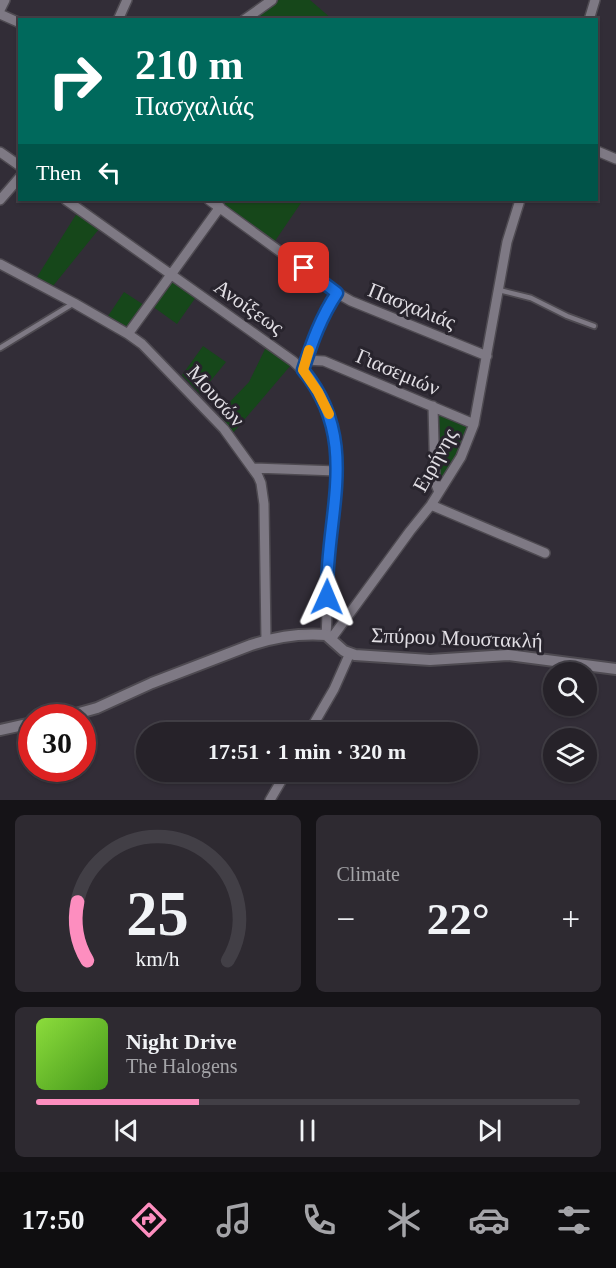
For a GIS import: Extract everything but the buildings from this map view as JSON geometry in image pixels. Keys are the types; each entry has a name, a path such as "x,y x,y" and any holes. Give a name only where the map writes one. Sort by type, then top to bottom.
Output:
{"street":[{"path":"5,0 0,12 18,21"},
{"path":"119,18 127,0"},
{"path":"247,18 272,0"},
{"path":"589,18 593,1"},
{"path":"598,151 616,159"},
{"path":"0,152 18,165"},
{"path":"0,200 18,179"},
{"name":"Ανοίξεως","path":"67,201 303,370 318,392 330,416 336,439 337,471 328,564 329,637"},
{"path":"211,201 337,293"},
{"name":"Ειρήνης","path":"329,637 431,506 461,457 474,424 507,242 520,201"},
{"path":"128,334 220,207"},
{"name":"Μουσών","path":"0,264 74,303 142,344 214,417 252,468 261,483 264,504 266,640"},
{"name":"Πασχαλιάς","path":"303,370 322,317 337,293 351,301 487,356"},
{"name":"Γιασεμιών","path":"306,360 324,361 474,424"},
{"path":"433,406 435,482 439,492"},
{"path":"252,468 337,471"},
{"path":"431,506 545,553"},
{"path":"96,708 152,683 266,640 292,636 329,637"},
{"name":"Σπύρου Μουστακλή","path":"329,637 342,650 350,653 430,660 508,655 616,669"},
{"path":"315,722 334,689 350,653"},
{"path":"0,730 18,726"},
{"path":"270,800 280,782"}],"lane":[{"path":"499,290 531,298 567,316 594,326"},
{"path":"0,348 74,303"}],"green space":[{"path":"279,0 310,0 331,18 255,18"},
{"path":"218,201 302,201 275,241"},
{"path":"77,213 99,229 53,286 37,277"},
{"path":"171,280 196,297 177,324 152,306"},
{"path":"124,292 144,305 129,328 108,316"},
{"path":"203,346 226,362 200,394 182,375"},
{"path":"266,347 291,365 233,433 219,413 249,382"},
{"path":"439,415 466,426 466,432 458,455 439,481 441,459"}],"slow traffic":[{"path":"309,350 303,370 326,405 329,414"}],"route":[{"path":"304,268 337,293 322,317 303,370 326,405 336,439 337,471 327,597"}]}
